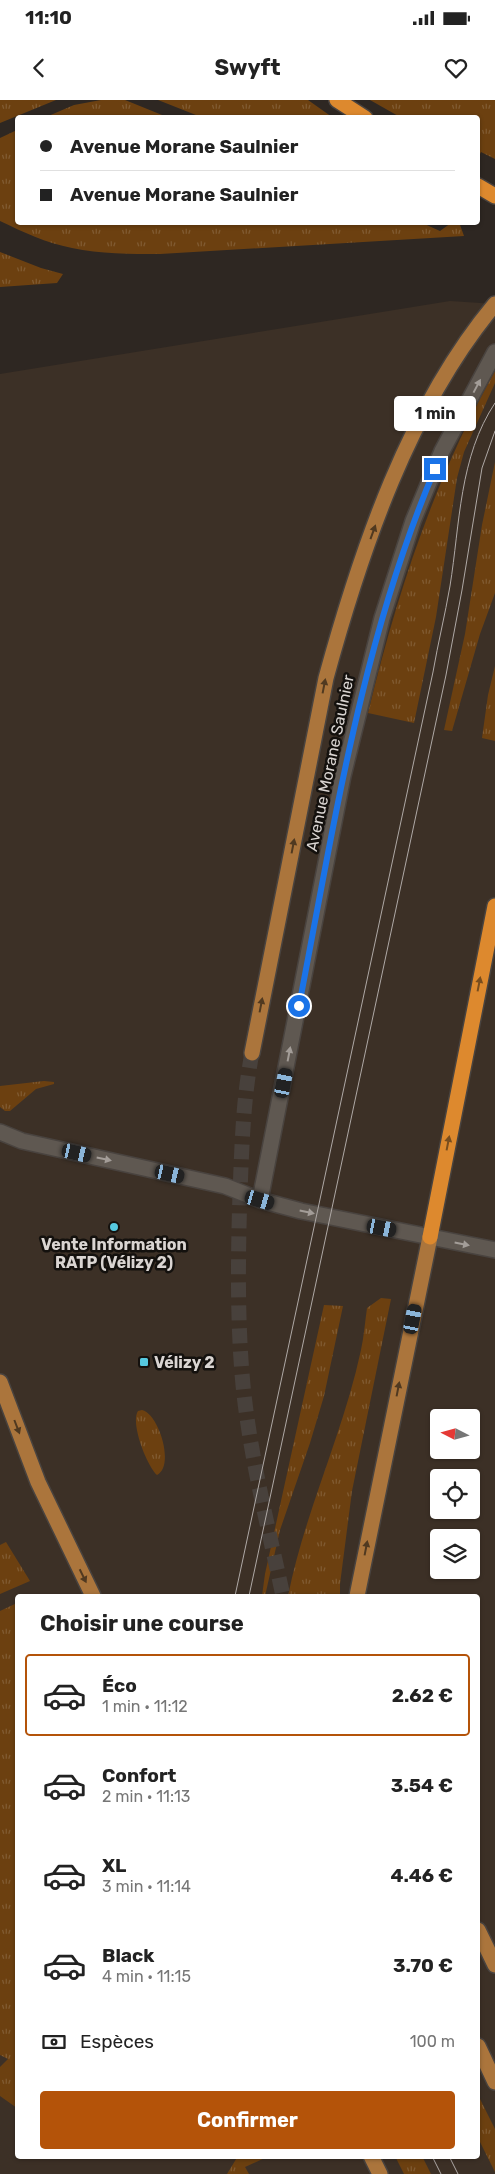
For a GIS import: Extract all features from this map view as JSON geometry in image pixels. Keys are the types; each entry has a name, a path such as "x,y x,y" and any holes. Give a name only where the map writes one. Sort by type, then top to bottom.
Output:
{"highway":[{"path":"337,100 360,115"},
{"path":"480,187 495,196"},
{"path":"430,1237 490,961 495,906"}],"main road":[{"name":"Avenue Morane Saulnier","path":"252,1053 326,678 340,628 380,513 410,442 453,360 472,331 495,304"},
{"path":"356,1594 430,1237"},
{"path":"0,1382 38,1482 92,1594"},
{"path":"480,1934 495,1965"},
{"path":"480,2050 495,2082"},
{"path":"372,2159 380,2174"}],"street":[{"name":"Avenue Morane Saulnier","path":"260,1200 343,776 382,618 413,521 442,451 495,352"},
{"path":"0,1132 22,1141 225,1186 260,1200 301,1211 495,1250"}],"shaded area":[{"path":"450,301 495,304 495,2174 0,2174 0,374"}],"green space":[{"path":"0,100 56,100 19,115 15,115 15,117 0,123"},
{"path":"101,100 125,100 162,115 51,115 74,105"},
{"path":"158,100 308,100 329,115 196,115"},
{"path":"370,100 495,100 495,159 481,152 480,154 480,115 396,115"},
{"path":"15,131 15,225 427,225 440,231 448,225 460,225 464,236 160,254 105,253 62,246 35,237 0,221 0,138"},
{"path":"0,252 41,268 63,274 57,283 0,287"},
{"path":"495,371 495,383 464,452 457,478 436,617 414,723 368,713 405,580 420,537 454,453"},
{"path":"495,462 495,593 480,634 452,731 444,730 465,634 482,525"},
{"path":"495,666 495,741 482,738 488,695"},
{"path":"44,1081 54,1082 54,1084 36,1089 10,1111 5,1111 0,1107 0,1086"},
{"path":"381,1298 391,1299 352,1491 340,1594 288,1594 304,1534 353,1381 362,1345 367,1308"},
{"path":"324,1305 343,1306 324,1396 280,1530 265,1594 262,1594 265,1574"},
{"path":"142,1410 154,1421 163,1441 165,1462 162,1470 157,1475 144,1454 138,1434 136,1417 138,1411"},
{"path":"6,1542 30,1581 0,1594 0,1545"},
{"path":"15,1604 15,2107 0,2096 0,2067 8,2059 0,2055 0,1611"},
{"path":"480,2099 495,2129 495,2172 480,2142"},
{"path":"236,2159 262,2159 245,2167 249,2174 227,2174"},
{"path":"396,2159 424,2159 431,2174 404,2174"}],"tunnel":[{"path":"252,1053 242,1139 240,1192 238,1288 241,1361 246,1412 255,1465 283,1594"}],"tram line":[{"path":"235,1594 433,672 450,586 459,515 468,468 483,424 495,403"},
{"path":"249,1594 446,675 482,468 495,431"},
{"path":"434,2159 441,2174"},
{"path":"450,2159 458,2174"}],"place":[{"name":"Vente Information RATP (Vélizy 2)","path":"114,1227"},
{"name":"Vélizy 2","path":"144,1362"}],"route":[{"path":"299,1006 343,776 365,680 396,569 413,521 435,469"}]}
